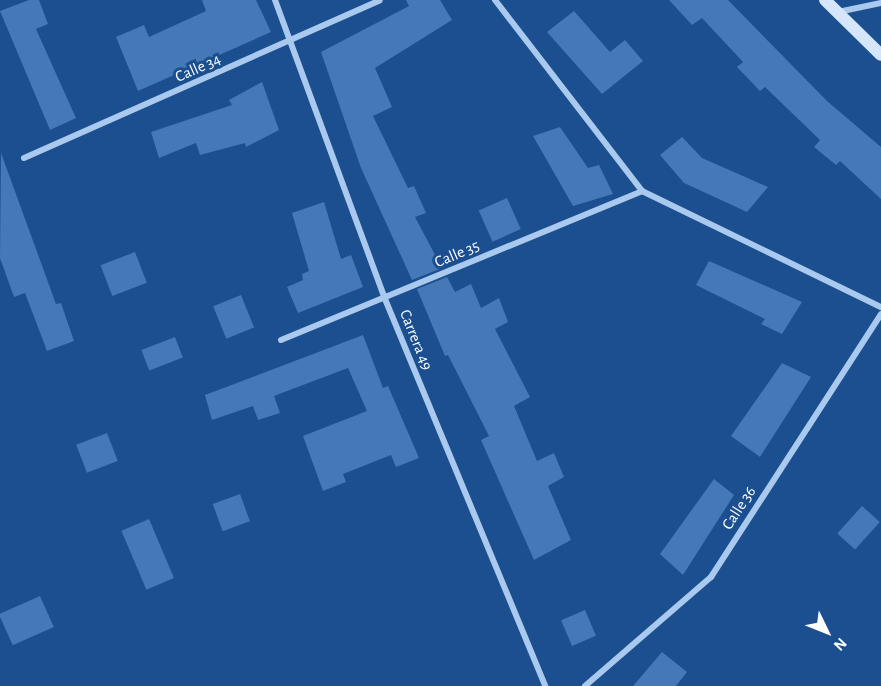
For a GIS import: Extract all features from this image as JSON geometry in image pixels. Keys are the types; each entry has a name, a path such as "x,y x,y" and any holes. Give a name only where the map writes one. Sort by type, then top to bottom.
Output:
{"main road":[{"path":"825,0 881,55"}],"street":[{"name":"Carrera 49","path":"275,0 385,299 545,686"},
{"name":"Calle 34","path":"24,158 291,42 380,0"},
{"path":"495,0 642,190 881,307"},
{"path":"838,12 881,3"},
{"name":"Calle 35","path":"281,340 385,299 642,190"},
{"name":"Calle 36","path":"585,686 711,577 881,314"}],"building":[{"path":"29,0 39,0 48,24 36,29 76,118 50,130 0,11"},
{"path":"202,0 256,0 271,32 138,91 116,37 144,25 149,37 206,11"},
{"path":"406,0 440,0 452,20 375,68 392,107 373,116 408,188 414,186 426,213 415,217 442,268 412,280 361,168 321,52 409,6"},
{"path":"669,0 728,0 827,101 881,147 881,199 840,161 836,165 814,147 820,140 765,87 760,91 737,67 743,62 702,18 692,25"},
{"path":"574,11 610,52 625,40 643,61 602,94 547,32"},
{"path":"262,82 279,130 246,147 245,143 200,155 196,143 159,158 151,132 232,105 229,100"},
{"path":"560,127 588,168 599,165 613,194 573,206 533,136"},
{"path":"682,137 702,158 768,187 747,212 684,183 660,155"},
{"path":"1,153 56,304 61,303 74,341 47,351 25,293 14,297 0,258"},
{"path":"507,198 521,229 493,242 479,211"},
{"path":"324,202 341,259 351,255 363,287 298,313 287,287 303,280 302,274 309,271 292,213"},
{"path":"135,252 147,283 112,296 100,265"},
{"path":"709,261 802,302 782,334 761,324 765,319 696,285"},
{"path":"447,277 455,292 471,284 481,308 499,298 508,322 495,329 530,397 514,406 537,461 554,453 564,477 548,486 571,540 534,560 481,440 489,436 448,355 445,356 417,289"},
{"path":"241,295 254,327 226,339 213,306"},
{"path":"363,335 383,388 388,386 419,458 396,467 391,455 343,474 346,482 323,491 303,436 367,411 348,368 274,396 280,413 258,420 253,406 212,420 205,395"},
{"path":"175,337 183,358 149,370 141,350"},
{"path":"782,363 811,377 760,457 731,436"},
{"path":"107,433 118,461 87,473 76,445"},
{"path":"714,479 734,495 683,575 660,554"},
{"path":"240,494 250,521 223,531 213,504"},
{"path":"862,506 880,522 855,550 837,533"},
{"path":"149,519 174,578 146,590 121,531"},
{"path":"40,596 54,627 13,645 0,614"},
{"path":"585,610 596,636 572,646 561,620"},
{"path":"662,652 687,672 676,686 633,686"}]}
